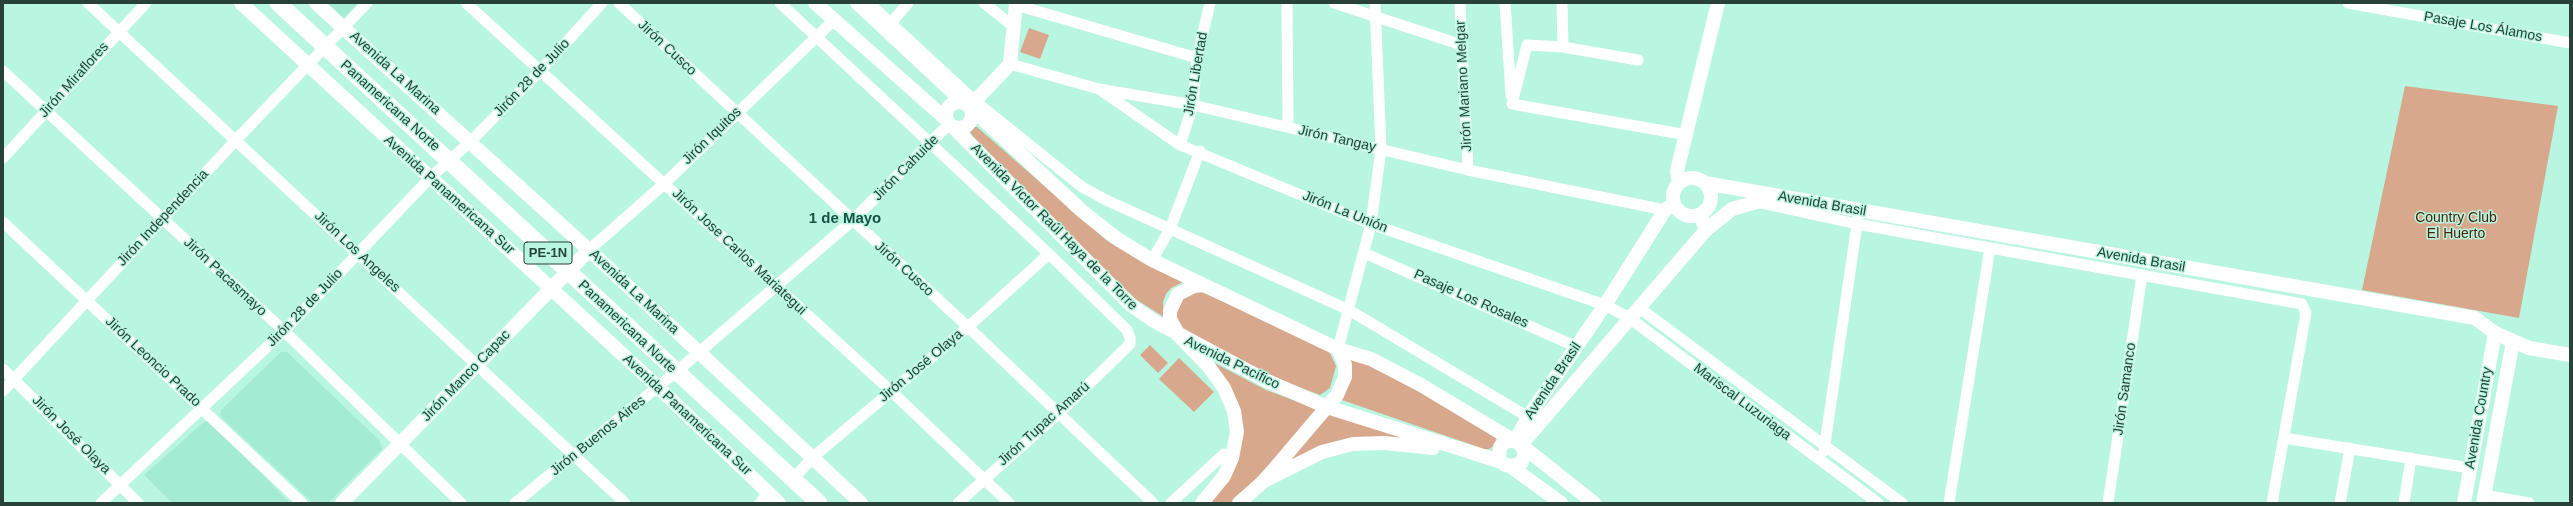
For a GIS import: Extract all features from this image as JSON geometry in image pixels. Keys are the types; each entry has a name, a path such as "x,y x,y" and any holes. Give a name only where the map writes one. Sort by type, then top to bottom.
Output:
{"highway":[{"name":"Panamericana Norte","path":"278,3 819,503"}],"main road":[{"name":"Avenida Panamericana Sur","path":"241,3 658,387 764,498 779,503"},
{"name":"Avenida La Marina","path":"316,3 471,141 861,503"},
{"name":"Avenida Victor Raúl Haya de la Torre","path":"815,3 833,21 949,124 1132,306 1179,336"},
{"name":"Avenida Victor Raúl Haya de la Torre","path":"856,3 888,26 1082,211 1116,238 1152,260 1204,286"},
{"path":"1718,3 1687,136 1677,171 1679,182 1672,194 1669,207 1687,216 1732,209 1779,196"},
{"path":"969,104 972,118 966,126 949,124 946,112 950,105 969,104 1010,64 1016,4"},
{"path":"1679,182 1692,178 1705,183 1710,191 1711,200 1702,213 1706,230"},
{"name":"Avenida Brasil","path":"1705,183 1779,196 1858,217 2475,318 2495,333 2529,348 2570,355"},
{"name":"Avenida Brasil","path":"1518,443 1528,417 1577,347 1669,207"},
{"path":"1518,443 1706,230 1732,209"},
{"name":"Jirón Manco Capac","path":"342,503 589,250"},
{"path":"1179,336 1170,320 1173,302 1185,289 1204,286 1338,349 1371,359 1421,385 1518,443 1594,503"},
{"name":"Avenida Country","path":"2464,503 2495,333"},
{"name":"Avenida Pacífico","path":"1179,336 1209,367 1224,388 1234,411 1237,432 1232,458 1224,476 1205,500"},
{"name":"Avenida Pacífico","path":"1179,336 1265,380 1327,407 1506,464 1561,503"},
{"name":"Avenida Country","path":"2484,499 2513,341"},
{"path":"1239,503 1264,481 1327,407 1342,387 1345,376 1344,361 1338,349"},
{"path":"1506,441 1518,443 1524,453 1522,462 1506,464 1498,455 1500,447 1506,441"},
{"path":"1264,481 1322,452 1353,444 1384,443 1457,449"}],"street":[{"name":"Jirón Los Angeles","path":"88,3 625,503"},
{"name":"Jirón Miraflores","path":"3,158 146,3"},
{"name":"Jirón Independencia","path":"3,391 236,140 367,3"},
{"name":"Jirón Jose Carlos Mariategui","path":"466,3 665,183 776,287 891,391 1009,503"},
{"name":"Jirón 28 de Julio","path":"101,503 284,331 430,178 471,141 541,70 602,3"},
{"name":"Jirón Cusco","path":"619,3 737,112 852,222 968,327 1153,503"},
{"path":"780,3 1049,254"},
{"path":"869,3 888,26 908,3"},
{"path":"984,3 1014,27"},
{"name":"Jirón Libertad","path":"1180,145 1193,105 1198,58 1210,3"},
{"path":"1287,3 1288,127"},
{"path":"1334,3 1462,45"},
{"path":"1338,349 1371,224 1381,149 1375,3"},
{"name":"Jirón Mariano Melgar","path":"1460,3 1468,170"},
{"path":"1505,3 1512,104"},
{"path":"1562,3 1563,47"},
{"name":"Pasaje Los Álamos","path":"2348,3 2570,43"},
{"path":"1016,4 1198,58"},
{"name":"Jirón Iquitos","path":"589,250 665,183 833,21"},
{"path":"1512,104 1527,45 1563,47 1638,60"},
{"name":"Jirón Tangay","path":"1010,64 1099,89 1193,105 1468,170 1669,207"},
{"name":"Jirón Pacasmayo","path":"3,71 284,331 461,503"},
{"name":"Jirón La Unión","path":"1099,89 1180,145 1200,151 1371,224 1605,305"},
{"path":"969,104 1082,187 1170,229 1349,310 1528,417"},
{"path":"1512,104 1687,136"},
{"name":"Jirón Cahuide","path":"698,352 852,222 949,124"},
{"path":"1152,260 1170,229 1200,151"},
{"path":"1755,202 1858,217 1990,248 2302,304 2306,313 2272,503"},
{"path":"1822,462 1858,217"},
{"name":"Jirón Leoncio Prado","path":"3,222 302,503"},
{"path":"1949,503 1990,248"},
{"name":"Pasaje Los Rosales","path":"1364,253 1577,347"},
{"name":"Jirón José Olaya","path":"793,479 813,457 968,327 1049,254"},
{"name":"Jirón Tupac Amarú","path":"958,503 984,478 1058,414 1130,344 1127,330 1049,254"},
{"name":"Jirón Samanco","path":"2108,503 2142,275"},
{"name":"Mariscal Luzuriaga","path":"1605,305 1628,317 1878,503"},
{"name":"Mariscal Luzuriaga","path":"1638,306 1902,503"},
{"name":"Jirón Buenos Aires","path":"515,503 658,387 698,352"},
{"name":"Jirón José Olaya","path":"3,369 121,484 138,503"},
{"path":"2284,438 2470,468"},
{"path":"2340,503 2350,448"},
{"path":"1171,503 1224,454"},
{"path":"2404,503 2411,458"},
{"path":"2484,499 2529,503"}],"shaded area":[{"path":"328,3 358,3 344,18"},
{"path":"281,352 287,352 380,441 382,449 328,503 313,503 220,416 221,410"},
{"path":"210,421 290,503 173,503 144,475 204,422"}],"green space":[{"path":"1029,28 1049,35 1040,59 1020,52"},
{"name":"Country Club El Huerto","path":"2405,86 2558,106 2519,318 2362,290"},
{"path":"973,127 977,127 1106,240 1146,264 1183,282 1171,288 1166,294 1163,302 1164,317 1137,300 1112,278 972,135 970,131"},
{"path":"1199,291 1319,342 1330,353 1336,366 1330,388 1320,395 1283,381 1255,369 1183,328 1176,315 1179,301"},
{"path":"1150,345 1168,363 1158,373 1140,355"},
{"path":"1348,352 1413,383 1496,438 1495,445 1489,449 1484,449 1339,399 1352,367"},
{"path":"1179,358 1214,392 1194,412 1159,379"},
{"path":"1207,359 1266,390 1320,410 1233,503 1211,503 1241,442"},
{"path":"1329,413 1407,438 1279,469"}],"district":[{"name":"1 de Mayo","path":"845,219"}]}
